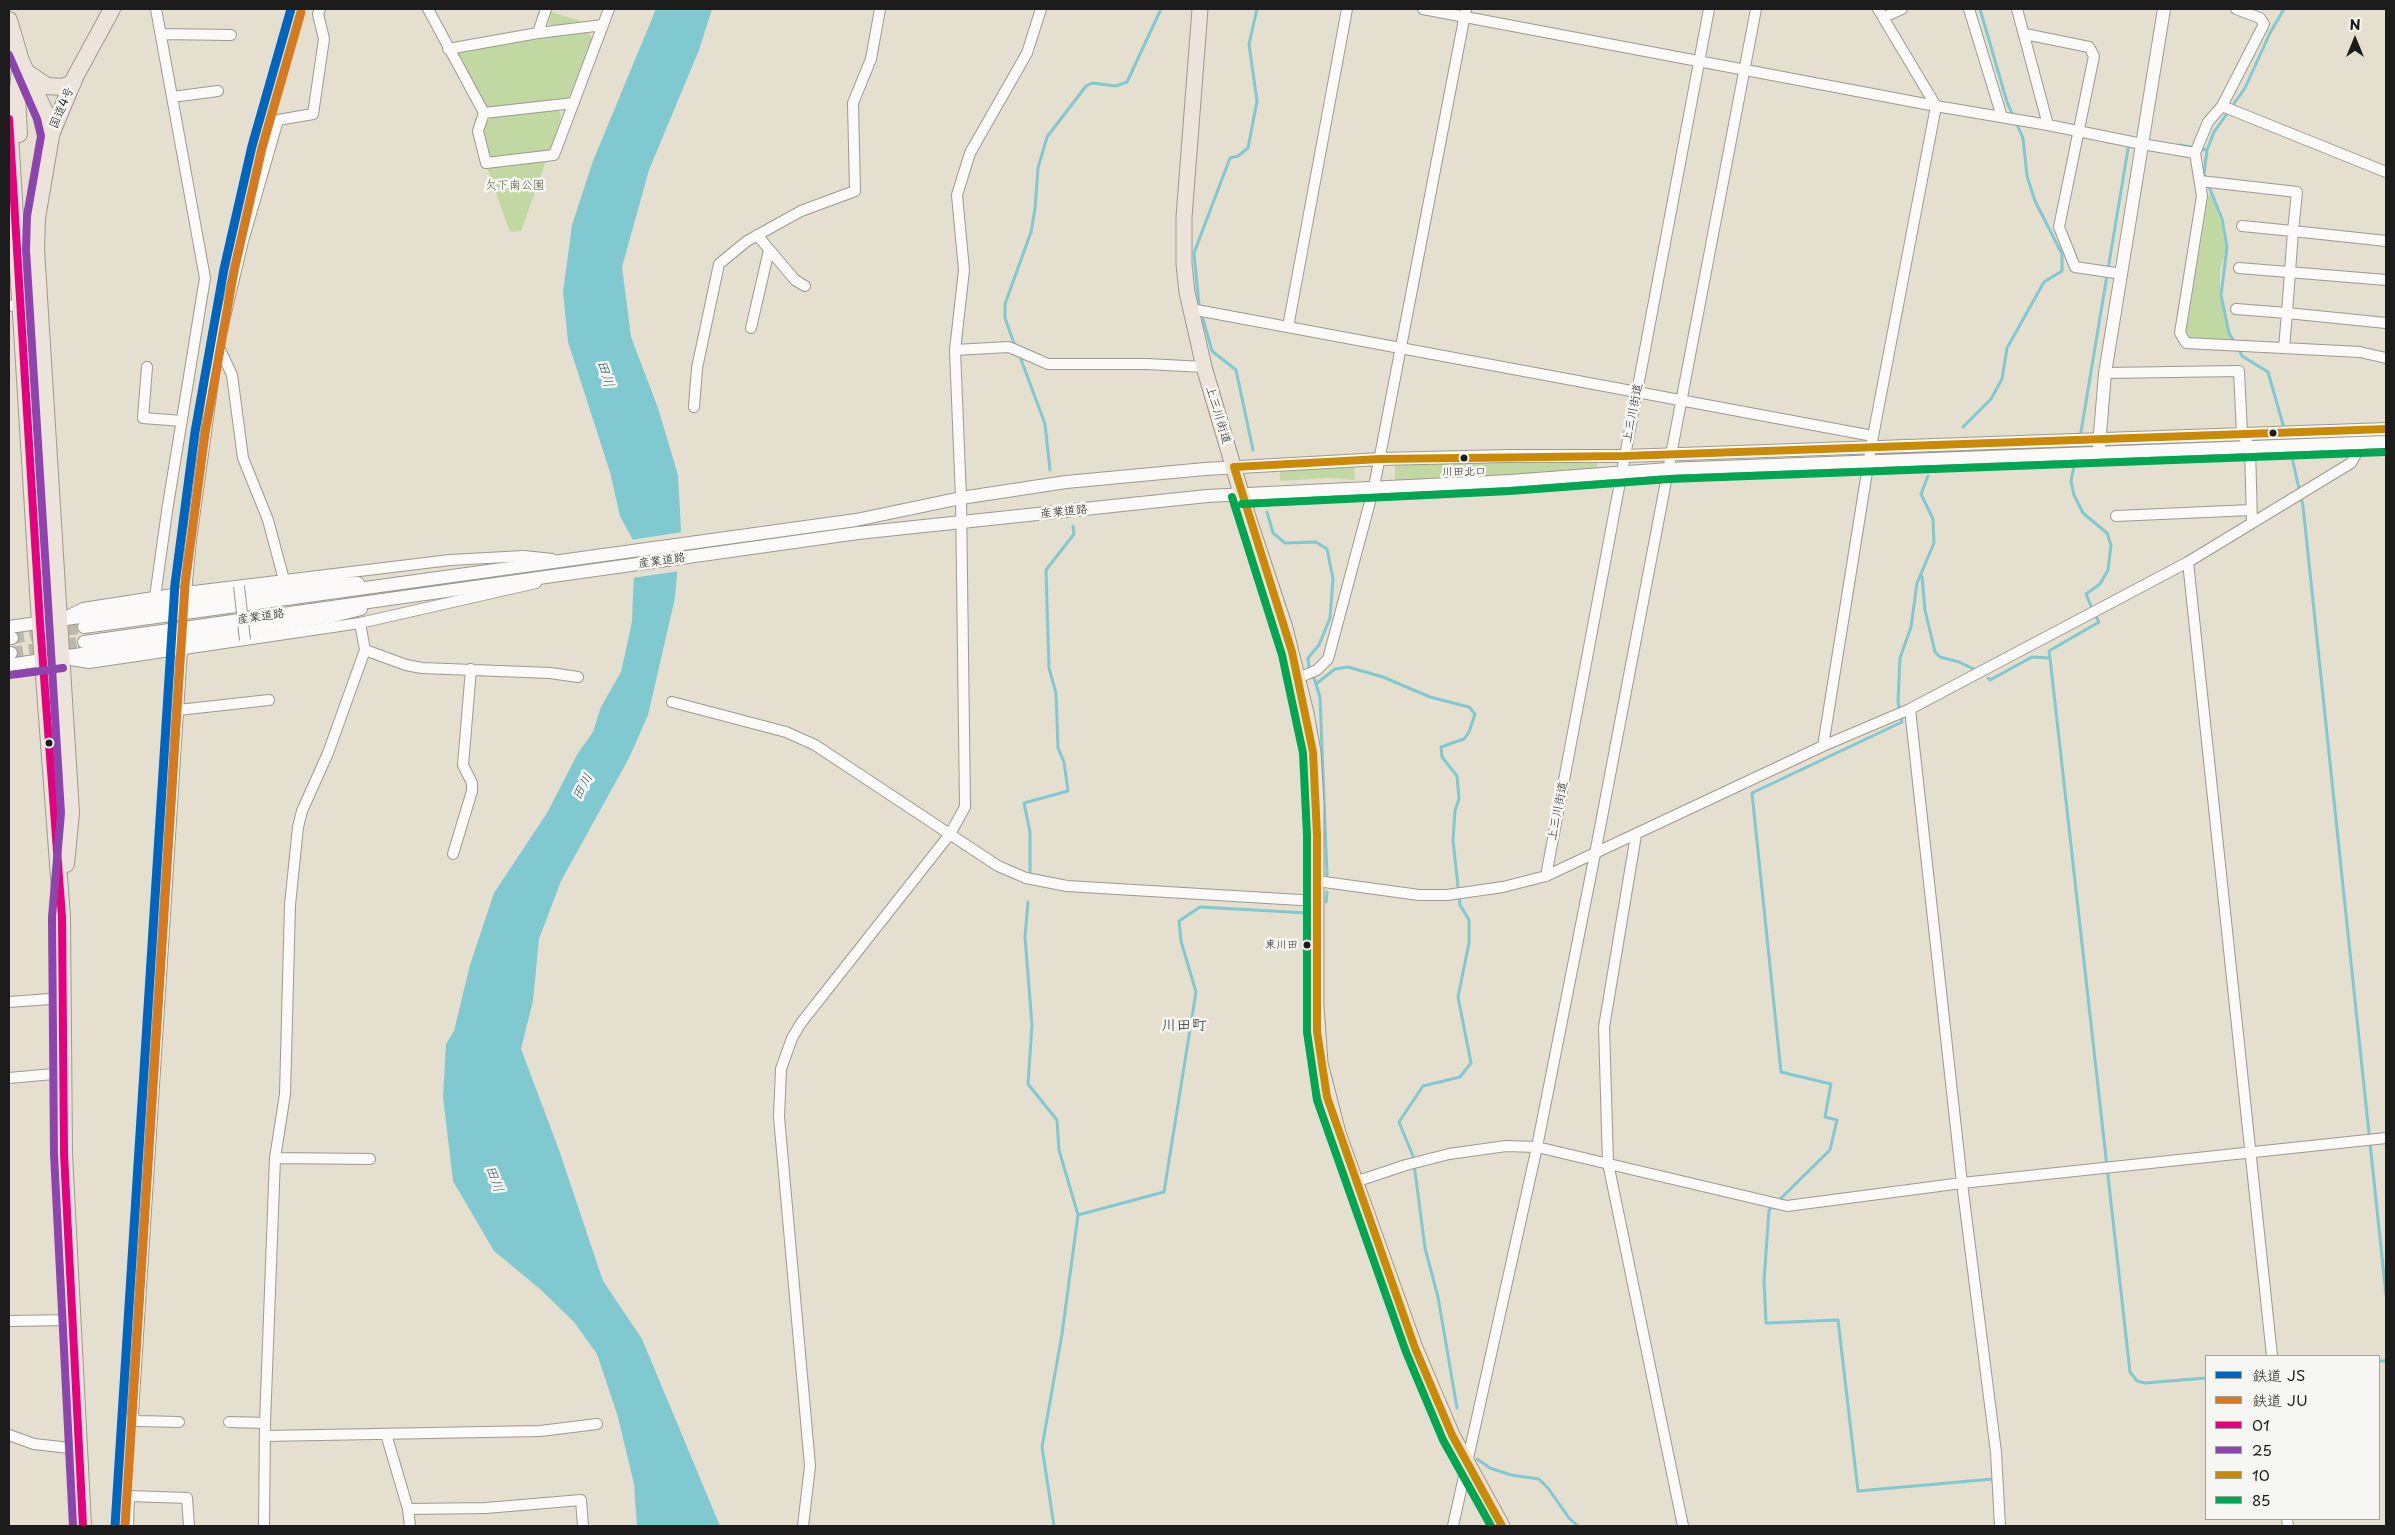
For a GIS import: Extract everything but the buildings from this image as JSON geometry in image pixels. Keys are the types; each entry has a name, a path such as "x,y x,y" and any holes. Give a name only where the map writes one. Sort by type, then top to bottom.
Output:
{"highway":[{"name":"国道4号","path":"19,271 33,174 73,83 112,9"},
{"path":"9,20 24,66 44,109 51,136 37,218 36,249 71,813 62,916"},
{"path":"24,66 34,79 47,86 62,87 73,83"},
{"path":"12,187 18,181 20,172 18,97 24,66"},
{"path":"9,119 19,271 15,305 62,916 64,1162 83,1526"}],"main road":[{"name":"上三川街道","path":"1200,9 1183,235 1184,264 1191,309 1204,367 1285,628 1298,678 1314,768 1318,1043 1332,1115 1415,1348 1468,1466 1502,1526"}],"street":[{"path":"155,597 205,278 156,9"},
{"path":"186,592 190,540 218,345 243,241 278,120 313,114 324,39 318,14 320,9"},
{"path":"428,9 484,113 478,131 486,163 554,155 609,9"},
{"path":"538,33 546,9"},
{"path":"694,407 697,368 719,264 757,235 801,211 855,191 853,104 871,59 880,9"},
{"path":"804,1526 810,1466 779,1117 781,1069 792,1038 810,1010 950,834 965,807 962,498 955,350 964,270 957,195 970,153 1027,53 1041,9"},
{"path":"1288,327 1347,9"},
{"path":"1423,9 1465,13 1936,106 2195,153"},
{"name":"上三川街道","path":"1546,876 1709,9"},
{"path":"1453,1526 1468,1466 1537,1147 1595,854 1756,9"},
{"path":"1822,746 1872,441 1936,106 1881,13 1902,9"},
{"path":"1969,9 2002,117"},
{"path":"2017,9 2048,125"},
{"path":"2100,452 2099,439 2106,373 2164,9"},
{"path":"2236,9 2260,18 2264,24 2222,106 2208,122 2195,153 2202,196 2180,334 2186,343 2360,352 2386,358"},
{"path":"1298,678 1317,670 1328,659 1374,487 1465,13"},
{"path":"448,49 538,33 603,26"},
{"path":"161,34 231,35"},
{"path":"2024,34 2089,47 2094,56 2059,227 2075,267 2122,274"},
{"path":"172,97 218,91"},
{"path":"484,113 574,103"},
{"path":"2222,106 2386,172"},
{"path":"2200,181 2297,192 2284,348"},
{"path":"2242,226 2386,242"},
{"path":"757,235 795,280 805,286"},
{"path":"751,328 769,250"},
{"path":"2239,268 2386,280"},
{"path":"15,305 39,302"},
{"path":"1191,309 1681,400 1872,441"},
{"path":"2236,309 2386,323"},
{"path":"218,345 232,375 243,458 268,520 284,580"},
{"path":"955,350 1009,347 1048,364 1147,364 1204,367"},
{"path":"147,367 143,418 182,421"},
{"path":"2106,373 2238,371 2242,434 2250,447 2252,523"},
{"name":"産業道路","path":"574,567 600,556 856,520 962,498 1066,482 1234,467 1380,459 1625,456 1872,441 2099,439 2386,429"},
{"path":"1317,881 1419,895 1447,895 1503,887 1546,876 1822,746 1910,709 2188,562 2351,463 2363,442"},
{"name":"産業道路","path":"84,627 428,587 574,567 600,569 858,533 1242,494 1510,481 1622,472 2386,442"},
{"path":"2116,516 2252,510"},
{"path":"59,620 83,608 186,592 450,560 524,556 574,567"},
{"path":"2188,562 2272,1355"},
{"path":"62,658 89,663 360,623 574,567"},
{"path":"10,634 40,622 328,584 428,587"},
{"path":"239,586 245,640"},
{"path":"10,657 43,661 333,616 428,587"},
{"name":"産業道路","path":"84,642 428,587"},
{"path":"264,1526 265,1423 275,1158 285,1094 290,905 298,827 302,810 328,753 365,650 360,623"},
{"path":"179,1422 138,1421 134,1418 133,1413 182,649"},
{"path":"365,650 406,665 550,672 578,677"},
{"path":"453,854 472,791 472,783 463,765 471,669"},
{"path":"178,710 269,700"},
{"path":"672,702 786,732 815,745 998,866 1026,878 1067,886 1186,895 1316,901"},
{"path":"1910,709 1962,1183 1996,1452 2000,1526"},
{"path":"1636,835 1604,1027 1608,1163 1682,1526"},
{"path":"9,1002 64,998"},
{"path":"9,1078 64,1073"},
{"path":"1355,1182 1406,1165 1449,1154 1506,1146 1537,1147 1786,1206 1962,1183 2386,1138"},
{"path":"275,1158 370,1159"},
{"path":"9,1321 73,1320"},
{"path":"229,1422 265,1423"},
{"path":"265,1436 540,1431 597,1424"},
{"path":"386,1434 408,1509 410,1526"},
{"path":"9,1435 34,1444 79,1449"},
{"path":"128,1526 129,1496 187,1498 189,1526"},
{"path":"408,1509 486,1508 581,1500 583,1526"}],"green space":[{"path":"551,12 587,23 553,27 549,24"},
{"path":"588,32 593,40 569,97 563,100 491,109 486,107 456,55 459,50"},
{"path":"556,110 561,113 559,125 550,149 545,153 495,159 490,156 484,125 492,116"},
{"name":"欠下南公園","path":"546,161 521,231 510,232 487,168"},
{"path":"2209,193 2217,206 2226,248 2220,272 2220,294 2228,332 2233,343 2191,339 2186,332"},
{"path":"1493,461 1597,462 1597,468 1492,477 1395,481 1395,465"},
{"path":"1354,466 1355,480 1328,478 1280,481 1280,469"}],"water":[{"name":"田川","path":"656,9 712,9 699,50 649,170 622,267 631,337 658,408 678,475 681,529 675,598 648,715 629,758 561,881 539,939 533,1001 521,1049 559,1150 603,1281 642,1339 720,1526 637,1526 634,1484 618,1417 597,1354 574,1322 540,1289 494,1251 453,1181 443,1097 446,1044 454,1031 470,965 494,893 547,813 578,753 593,732 601,707 621,672 632,622 635,544 620,516 610,472 568,342 563,292 572,225 593,161"}],"pier":[{"path":"683,532 680,571 632,578 632,544 630,540"}],"waterway":[{"path":"1015,346 1005,318 1005,304 1031,232 1038,168 1047,137 1086,86 1092,83 1116,86 1127,82 1161,9"},
{"path":"1199,305 1194,253 1230,158 1238,156 1248,148 1257,101 1249,44 1257,9"},
{"path":"1963,427 1991,399 2002,379 2007,348 2044,282 2062,271 2062,254 2035,201 2027,176 2023,138 2007,102 1980,9"},
{"path":"2235,343 2229,333 2221,295 2227,247 2222,219 2204,174 2207,150 2214,132 2245,88 2270,33 2284,9"},
{"path":"2080,438 2129,143"},
{"path":"2180,145 2207,150"},
{"path":"1203,319 1212,351 1236,370 1253,450"},
{"path":"2239,349 2242,356 2268,372 2284,428"},
{"path":"1019,354 1045,424 1050,470"},
{"path":"2290,449 2303,506 2386,1295"},
{"path":"2076,456 2071,481 2074,495 2083,513 2107,533 2111,545 2108,570 2100,584 2086,594 2091,606"},
{"path":"1928,476 1921,494 1933,519 1934,543 1917,583 1911,627 1900,658 1898,702 1902,722 1752,793 1781,1072 1831,1084 1825,1117 1837,1120 1830,1150 1769,1210 1764,1281 1766,1323 1838,1320 1858,1491 1993,1479 1993,1482"},
{"path":"1267,512 1273,533 1285,543 1316,542 1327,549 1333,579 1330,618 1319,645 1308,658 1309,667"},
{"path":"1030,872 1030,832 1024,803 1068,791 1064,762 1058,748 1056,693 1049,668 1046,570 1074,534 1073,526"},
{"path":"1922,576 1925,610 1935,652 1940,657 1959,662 1976,670"},
{"path":"2050,658 2049,651 2099,622 2097,618"},
{"path":"1988,678 1990,680 2032,657 2050,658 2130,1372 2137,1381 2145,1383 2205,1378"},
{"path":"1316,684 1335,669 1348,667 1383,677 1430,697 1469,707 1475,714 1469,732 1464,739 1441,747 1442,757 1457,776 1459,799 1455,811 1453,840 1460,905 1469,920 1469,943 1458,997 1471,1063 1460,1077 1423,1086 1399,1122 1413,1156 1425,1248 1438,1297 1457,1408"},
{"path":"1314,678 1320,697 1327,875"},
{"path":"1326,902 1327,892"},
{"path":"1028,902 1025,937 1032,1025 1028,1084 1057,1120 1059,1150 1078,1215"},
{"path":"1054,1526 1042,1447 1062,1334 1078,1215 1164,1192 1196,992 1181,941 1179,921 1200,907 1307,913"},
{"path":"2380,1361 2386,1361"},
{"path":"1477,1459 1490,1468 1511,1475 1539,1479 1548,1488 1569,1518 1578,1526"}],"tunnel":[{"path":"12,638 84,627"},
{"path":"11,653 84,642"}],"rail line":[{"name":"JS","path":"115,1526 175,584 195,432 224,269 252,146 291,9"},
{"name":"JU","path":"125,1526 185,585 205,434 234,271 262,148 301,12"}],"transit line":[{"name":"25","path":"9,55 37,119 41,136 27,216 26,250 61,813 52,917 54,1154 73,1526"},
{"name":"01","path":"9,119 40,623 62,917 64,1154 83,1526"},
{"name":"10","path":"1234,467 1380,459 1625,456 2386,429"},
{"name":"85","path":"1242,504 1510,491 1669,479 2386,452"},
{"name":"10","path":"1234,467 1292,652 1313,752 1317,835 1317,1031 1327,1097 1415,1348 1452,1435 1502,1526"},
{"name":"85","path":"1232,497 1282,655 1303,753 1307,835 1307,1032 1317,1100 1406,1352 1443,1440 1491,1526"},
{"name":"25","path":"10,675 63,668"}],"place":[{"name":"川田北口","path":"1464,458"},
{"name":"東川田","path":"1307,945"}],"district":[{"name":"川田町","path":"1184,1026"}]}
